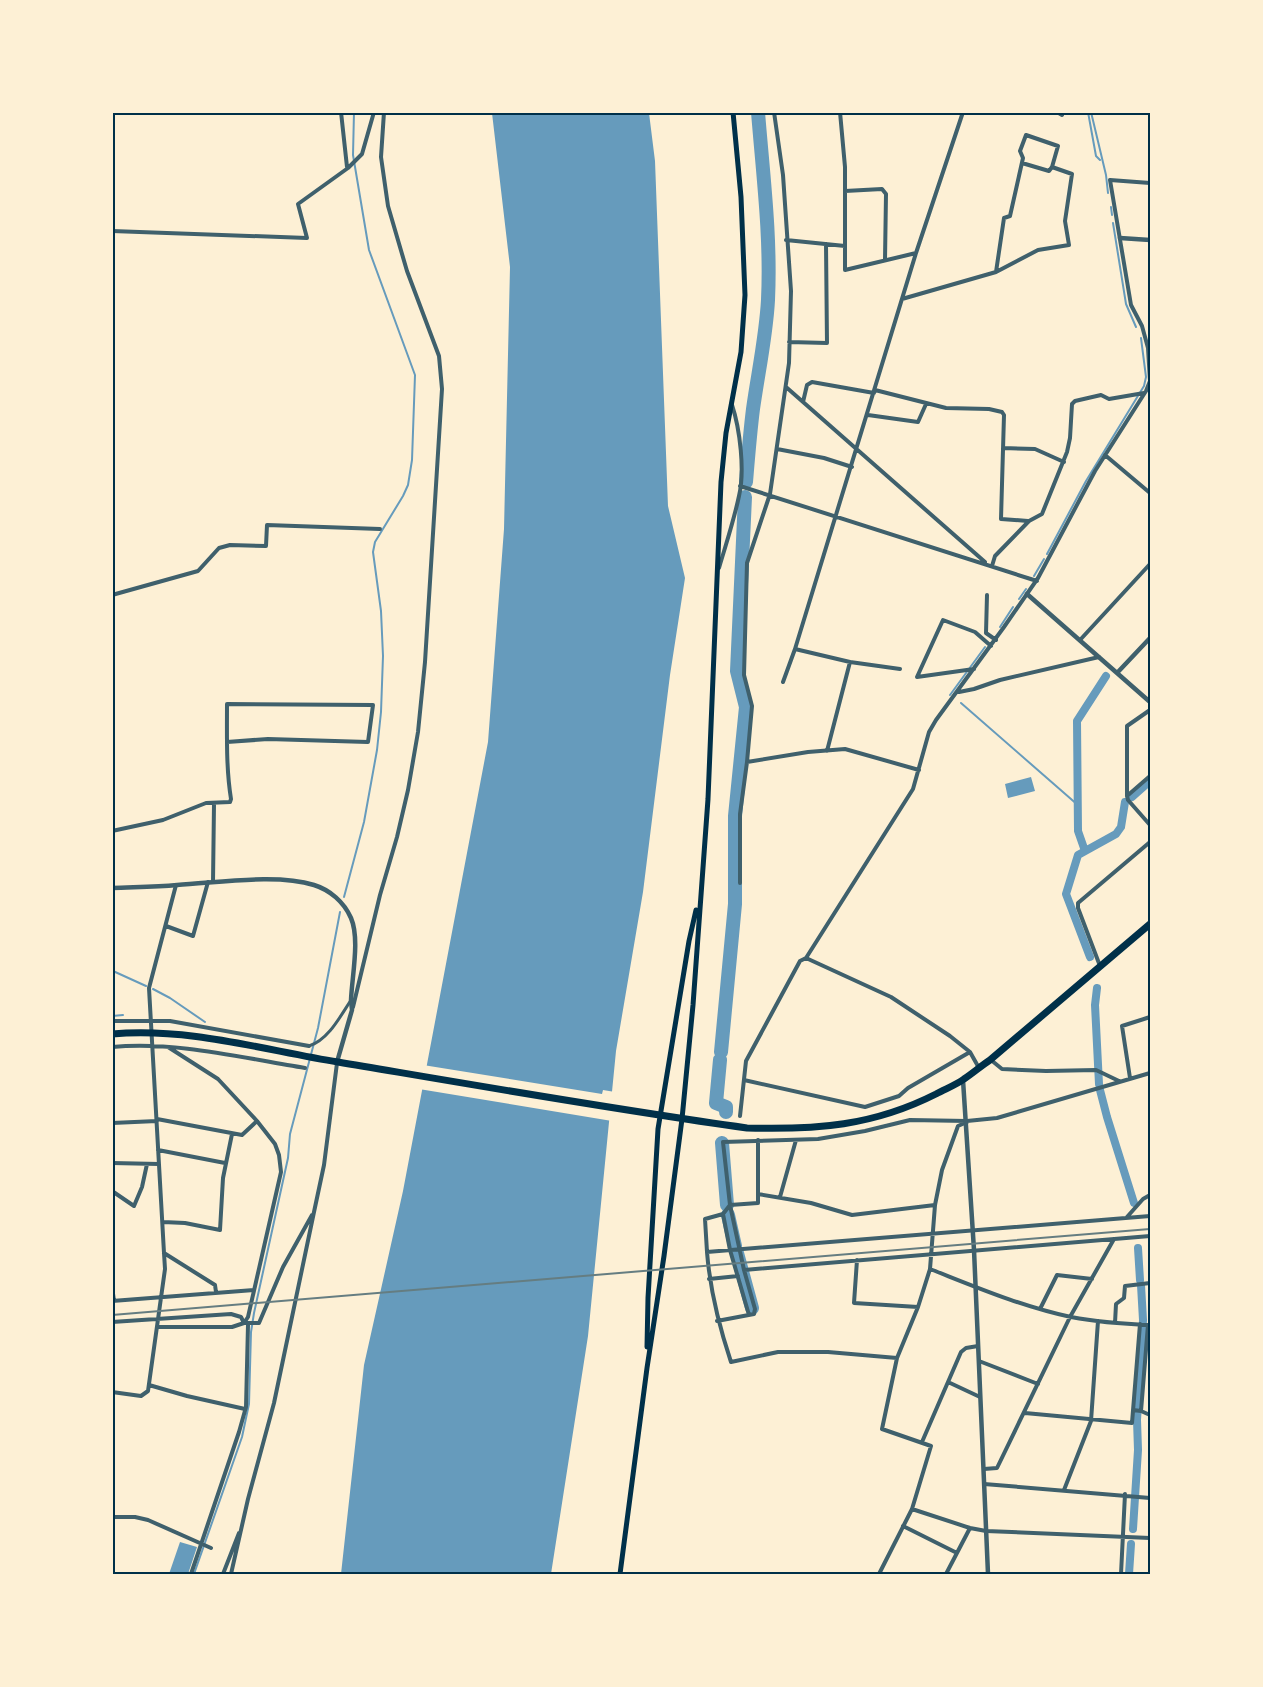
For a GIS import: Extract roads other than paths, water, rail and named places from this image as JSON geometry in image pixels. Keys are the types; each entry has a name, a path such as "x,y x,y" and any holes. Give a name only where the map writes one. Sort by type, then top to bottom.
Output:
{"highway":[{"path":"112,1034 151,1033 191,1036 347,1064 747,1128 827,1127 875,1118 923,1101 963,1080 990,1060 1150,924"}],"main road":[{"path":"620,1575 682,1119 693,1005 710,765 721,482 741,352 745,295 741,197 733,112"},
{"path":"647,1368 648,1298 658,1129 689,941 700,894"}],"street":[{"path":"341,112 348,168"},
{"path":"112,231 307,238 298,204 348,168 362,154 374,112"},
{"path":"231,1575 274,1403 324,1165 337,1062 405,802 418,732 425,662 442,389 439,356 407,271 388,206 381,157 384,112"},
{"path":"740,883 740,814 752,706 744,675 747,563 770,494 789,342 791,291 783,175 774,112"},
{"path":"840,112 846,191 844,270 916,253"},
{"path":"783,682 852,467 916,253 963,112"},
{"path":"1057,112 1062,115 1063,112"},
{"path":"996,272 1004,218 1010,216 1023,158 1020,151 1026,135 1058,146 1049,171 1022,163"},
{"path":"902,299 996,272 1038,250 1069,245 1065,221 1072,174 1052,167"},
{"path":"740,1116 746,1061 800,961 806,958 913,789 929,732 936,720 1037,581 1106,455 1150,381 1149,352 1142,326 1131,305 1110,180 1150,183"},
{"path":"846,191 882,189 886,194 885,260"},
{"path":"1120,238 1150,240"},
{"path":"786,240 845,246"},
{"path":"789,342 827,343 826,244"},
{"path":"803,402 807,385 812,382 916,399 926,404 946,408 989,409 1002,412 1004,415 1001,519 1029,521"},
{"path":"785,387 981,557 985,563"},
{"path":"992,566 995,556 1029,521 1042,514 1064,462 1070,438 1072,404 1075,401 1101,395 1109,399 1144,393"},
{"path":"717,577 740,495 741,471 737,418 732,404"},
{"path":"868,415 918,422 926,404"},
{"path":"1003,448 1035,449 1064,462"},
{"path":"777,450 824,458 852,467"},
{"path":"1106,455 1150,493"},
{"path":"740,486 1037,581"},
{"path":"112,595 198,571 219,548 230,545 266,546 267,525 380,529"},
{"path":"1080,640 1150,564"},
{"path":"1027,594 1150,702"},
{"path":"987,596 986,633 996,640"},
{"path":"975,668 916,677 943,620 975,632 991,646"},
{"path":"1117,673 1150,638"},
{"path":"795,649 850,662 900,669"},
{"path":"958,692 974,690 1000,680 1099,657"},
{"path":"827,751 850,662"},
{"path":"112,831 163,820 206,803 230,802 226,742 227,704 373,705 368,742 268,739 226,742"},
{"path":"1150,710 1127,726 1127,796 1150,825"},
{"path":"747,762 845,749 919,770"},
{"path":"1127,796 1150,776"},
{"path":"166,926 193,936 211,882 214,804"},
{"path":"1100,966 1078,903 1150,842"},
{"path":"112,888 211,882 284,881 311,885 334,896 350,915 355,932 352,1010"},
{"path":"112,1392 141,1396 148,1391 159,1318 164,1253 149,988 176,885"},
{"path":"806,958 891,997 970,1052 979,1068"},
{"path":"112,1020 151,1020 201,1026 309,1046 317,1043 333,1027 351,1000"},
{"path":"1130,1078 1122,1026 1150,1017"},
{"path":"112,1047 153,1045 305,1068"},
{"path":"168,1047 218,1079 257,1121 275,1144 281,1172 248,1317 244,1409 239,1432 191,1575"},
{"path":"744,1080 865,1107 899,1096 908,1088 970,1052"},
{"path":"990,1060 1002,1069 1098,1071 1120,1082"},
{"path":"717,1321 754,1314 755,1309 730,1205 723,1142 796,1140 849,1135 910,1120 967,1121 997,1118 1150,1073"},
{"path":"963,1080 974,1250 988,1575"},
{"path":"112,1123 157,1120 242,1135 257,1121"},
{"path":"879,1575 912,1509 931,1446 882,1429 897,1358 918,1307 930,1269 935,1205 942,1170 958,1126 967,1121"},
{"path":"163,1222 185,1223 220,1230 225,1163 232,1134"},
{"path":"758,1140 758,1203 730,1205 723,1214 705,1219 709,1279 717,1321 731,1362 778,1352 828,1352 897,1358"},
{"path":"780,1197 796,1140"},
{"path":"158,1150 225,1163"},
{"path":"112,1163 159,1164"},
{"path":"112,1191 134,1206 142,1187 147,1164"},
{"path":"758,1194 780,1197 852,1215 935,1205"},
{"path":"1127,1218 1143,1199 1150,1195"},
{"path":"157,1327 232,1327 260,1322 283,1267 314,1212"},
{"path":"723,1214 730,1250 749,1315"},
{"path":"706,1252 1150,1216"},
{"path":"744,1270 1150,1236"},
{"path":"984,1469 998,1468 1071,1317 1114,1239"},
{"path":"164,1253 215,1285 216,1292"},
{"path":"857,1260 854,1303 918,1307"},
{"path":"930,1269 1040,1309 1071,1317 1115,1323 1145,1324"},
{"path":"1040,1309 1057,1275 1092,1279"},
{"path":"709,1279 738,1276"},
{"path":"1115,1323 1116,1304 1124,1298 1125,1286 1150,1284"},
{"path":"112,1286 113,1301 254,1290"},
{"path":"112,1322 231,1314 240,1317 247,1324"},
{"path":"1064,1490 1091,1420 1098,1321"},
{"path":"1025,1413 1132,1423 1137,1410 1145,1324"},
{"path":"1137,1410 1145,1324"},
{"path":"922,1442 961,1352 966,1347 978,1346"},
{"path":"979,1361 1038,1384"},
{"path":"948,1382 980,1397"},
{"path":"149,1384 187,1396 244,1409"},
{"path":"1137,1410 1150,1415"},
{"path":"984,1484 1125,1494 1150,1498"},
{"path":"1121,1575 1125,1494"},
{"path":"912,1509 986,1531 1150,1538"},
{"path":"112,1517 135,1517 148,1521 211,1548"},
{"path":"223,1575 243,1524"},
{"path":"903,1526 957,1553"},
{"path":"946,1575 970,1528"}],"water":[{"path":"492,113 649,113 655,161 668,506 685,578 670,675 643,892 616,1051 588,1336 551,1574 341,1574 364,1365 403,1191 488,742 504,529 510,267"},
{"path":"1031,777 1035,791 1008,798 1005,784"},
{"path":"180,1542 197,1547 188,1574 169,1574"}],"waterway":[{"path":"344,897 364,822 377,750 381,712 383,656 381,611 373,552 375,542 408,485 412,460 415,375 369,250 353,155 354,112"},
{"path":"746,482 753,409 764,341 769,276 758,112"},
{"path":"1088,112 1096,156 1100,160"},
{"path":"1091,112 1108,193"},
{"path":"1111,207 1112,215"},
{"path":"1113,223 1126,304 1136,327"},
{"path":"1047,554 1086,481 1144,386 1146,377 1141,338"},
{"path":"721,1052 735,904 735,816 746,707 737,671 745,497"},
{"path":"1034,576 1044,559"},
{"path":"1019,599 1026,589"},
{"path":"1000,627 1013,607"},
{"path":"950,695 985,647"},
{"path":"1085,851 1078,831 1077,721 1106,676"},
{"path":"961,703 1079,806"},
{"path":"1132,797 1150,781"},
{"path":"1090,957 1066,894 1078,855 1116,834 1121,827 1125,802"},
{"path":"194,1574 242,1437 249,1404 251,1332 254,1313 288,1158 290,1134 318,1028 340,912"},
{"path":"113,971 146,986"},
{"path":"1097,988 1095,1005 1099,1084"},
{"path":"153,989 205,1022"},
{"path":"112,1016 123,1015"},
{"path":"720,1060 716,1103 726,1107 726,1112"},
{"path":"1100,1090 1134,1203"},
{"path":"722,1143 727,1205"},
{"path":"728,1215 735,1246"},
{"path":"1138,1248 1140,1280"},
{"path":"737,1253 752,1308"},
{"path":"1133,1529 1143,1320 1141,1285"},
{"path":"1129,1574 1131,1544"}],"railway":[{"path":"112,1315 1150,1229"}]}
